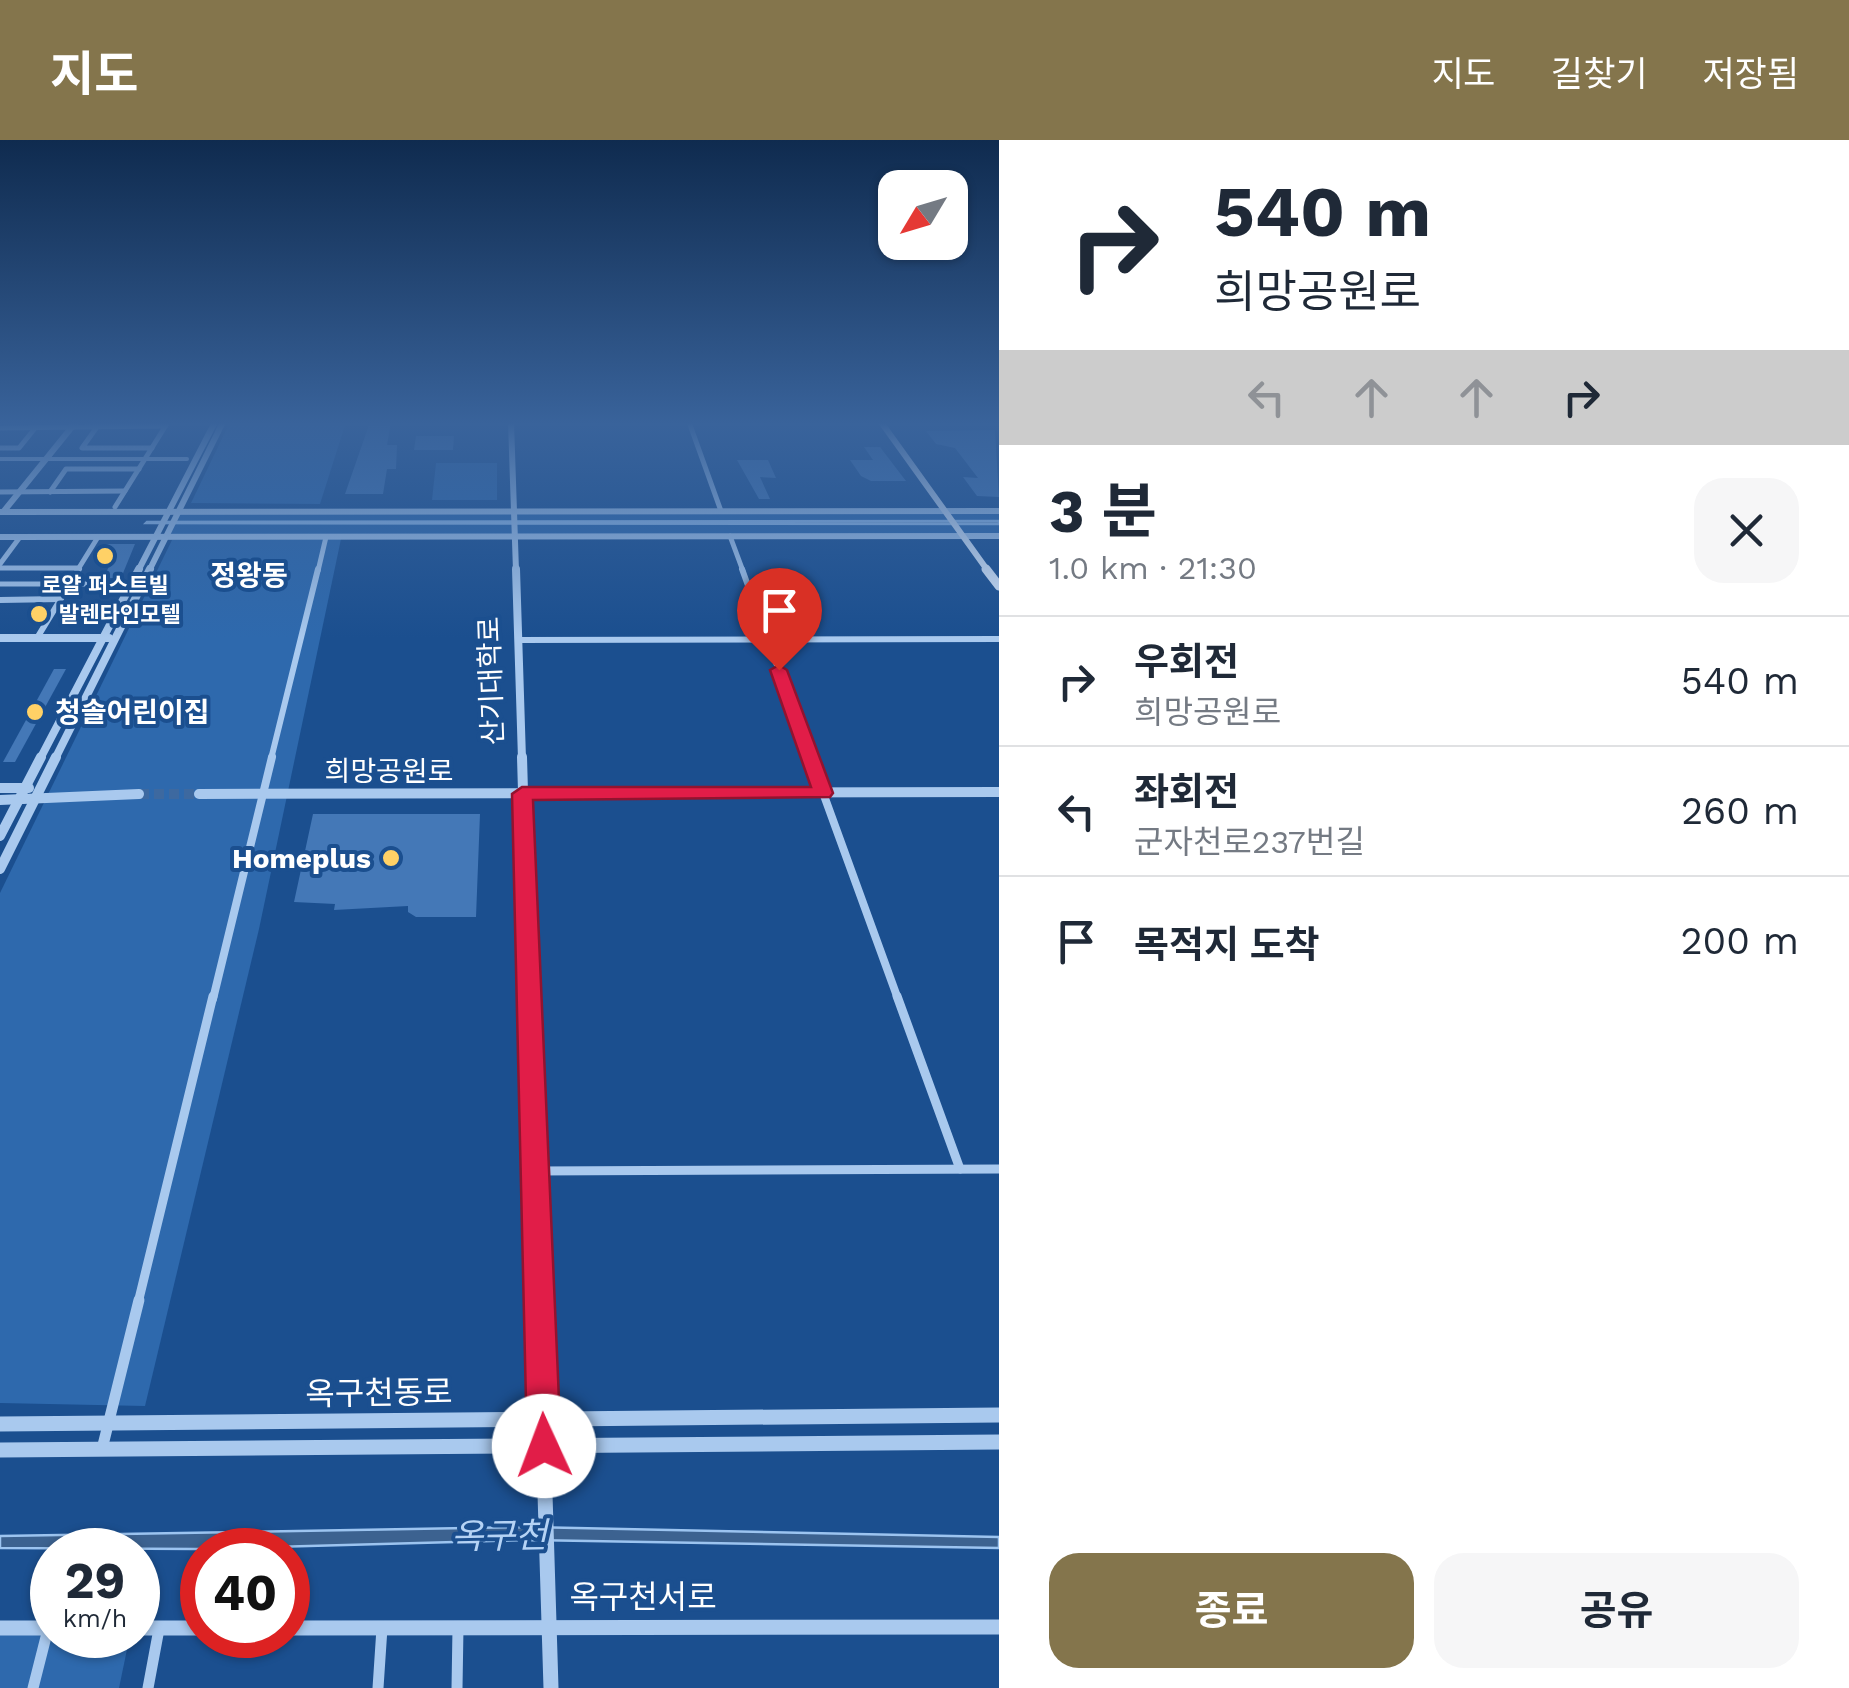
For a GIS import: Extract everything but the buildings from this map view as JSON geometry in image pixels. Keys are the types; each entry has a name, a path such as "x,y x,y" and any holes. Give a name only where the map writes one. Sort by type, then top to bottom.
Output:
{"main road":[{"path":"937,494 950,511"},
{"path":"939,494 999,573"},
{"path":"966,533 999,586"}],"street":[{"path":"116,507 123,494"},
{"path":"174,512 182,494"},
{"path":"0,869 184,494"},
{"name":"산기대학로","path":"513,494 549,1628"},
{"path":"715,494 720,508"},
{"path":"2,511 116,507 174,512"},
{"path":"0,538 163,533 326,537 514,520 720,508 950,511 999,508"},
{"path":"2,511 514,520 730,536 999,536"},
{"path":"0,836 131,584 163,533"},
{"path":"730,536 960,1169"},
{"path":"37,638 98,537"},
{"path":"102,1450 326,537"},
{"path":"0,566 20,538"},
{"path":"0,566 79,568"},
{"path":"0,584 131,584"},
{"path":"0,600 60,599"},
{"path":"0,638 115,638"},
{"path":"518,640 999,639"},
{"path":"0,788 40,788 60,794"},
{"name":"희망공원로","path":"200,794 999,792"},
{"path":"0,800 34,800 60,794 139,794"},
{"path":"535,1171 999,1169"},
{"name":"옥구천동로","path":"0,1424 999,1415"},
{"name":"옥구천동로","path":"0,1450 999,1442"},
{"name":"옥구천서로","path":"310,1628 999,1627"},
{"path":"0,1628 30,1628"},
{"path":"378,1688 382,1628"},
{"path":"457,1688 458,1628"},
{"path":"549,1628 551,1688"},
{"path":"33,1688 42,1658"},
{"path":"148,1688 154,1658"}],"shaded area":[{"path":"195,494 323,494 320,504 191,503"},
{"path":"433,494 497,494 497,500 432,500"},
{"path":"999,510 999,536 166,537 180,511"},
{"path":"341,539 259,929 145,1406 0,1403 0,893 172,540"},
{"path":"0,1634 30,1634 30,1658 125,1658 119,1688 0,1688"}],"water":[{"path":"147,522 999,524 146,523"},
{"name":"옥구천","path":"529,1527 999,1537 999,1548 530,1540 310,1546 310,1531"},
{"path":"160,1533 180,1533 180,1549 160,1549"},
{"path":"30,1535 30,1548 0,1548 0,1536"}],"tunnel":[{"path":"139,794 199,794"}],"place":[{"name":"로얄 퍼스트빌","path":"105,556"},
{"name":"발렌타인모텔","path":"39,614"},
{"name":"청솔어린이집","path":"35,712"},
{"name":"Homeplus","path":"391,858"}],"district":[{"name":"정왕동","path":"249,575"}],"route":[{"path":"544,1446 522,794 823,793 779,670"}]}
